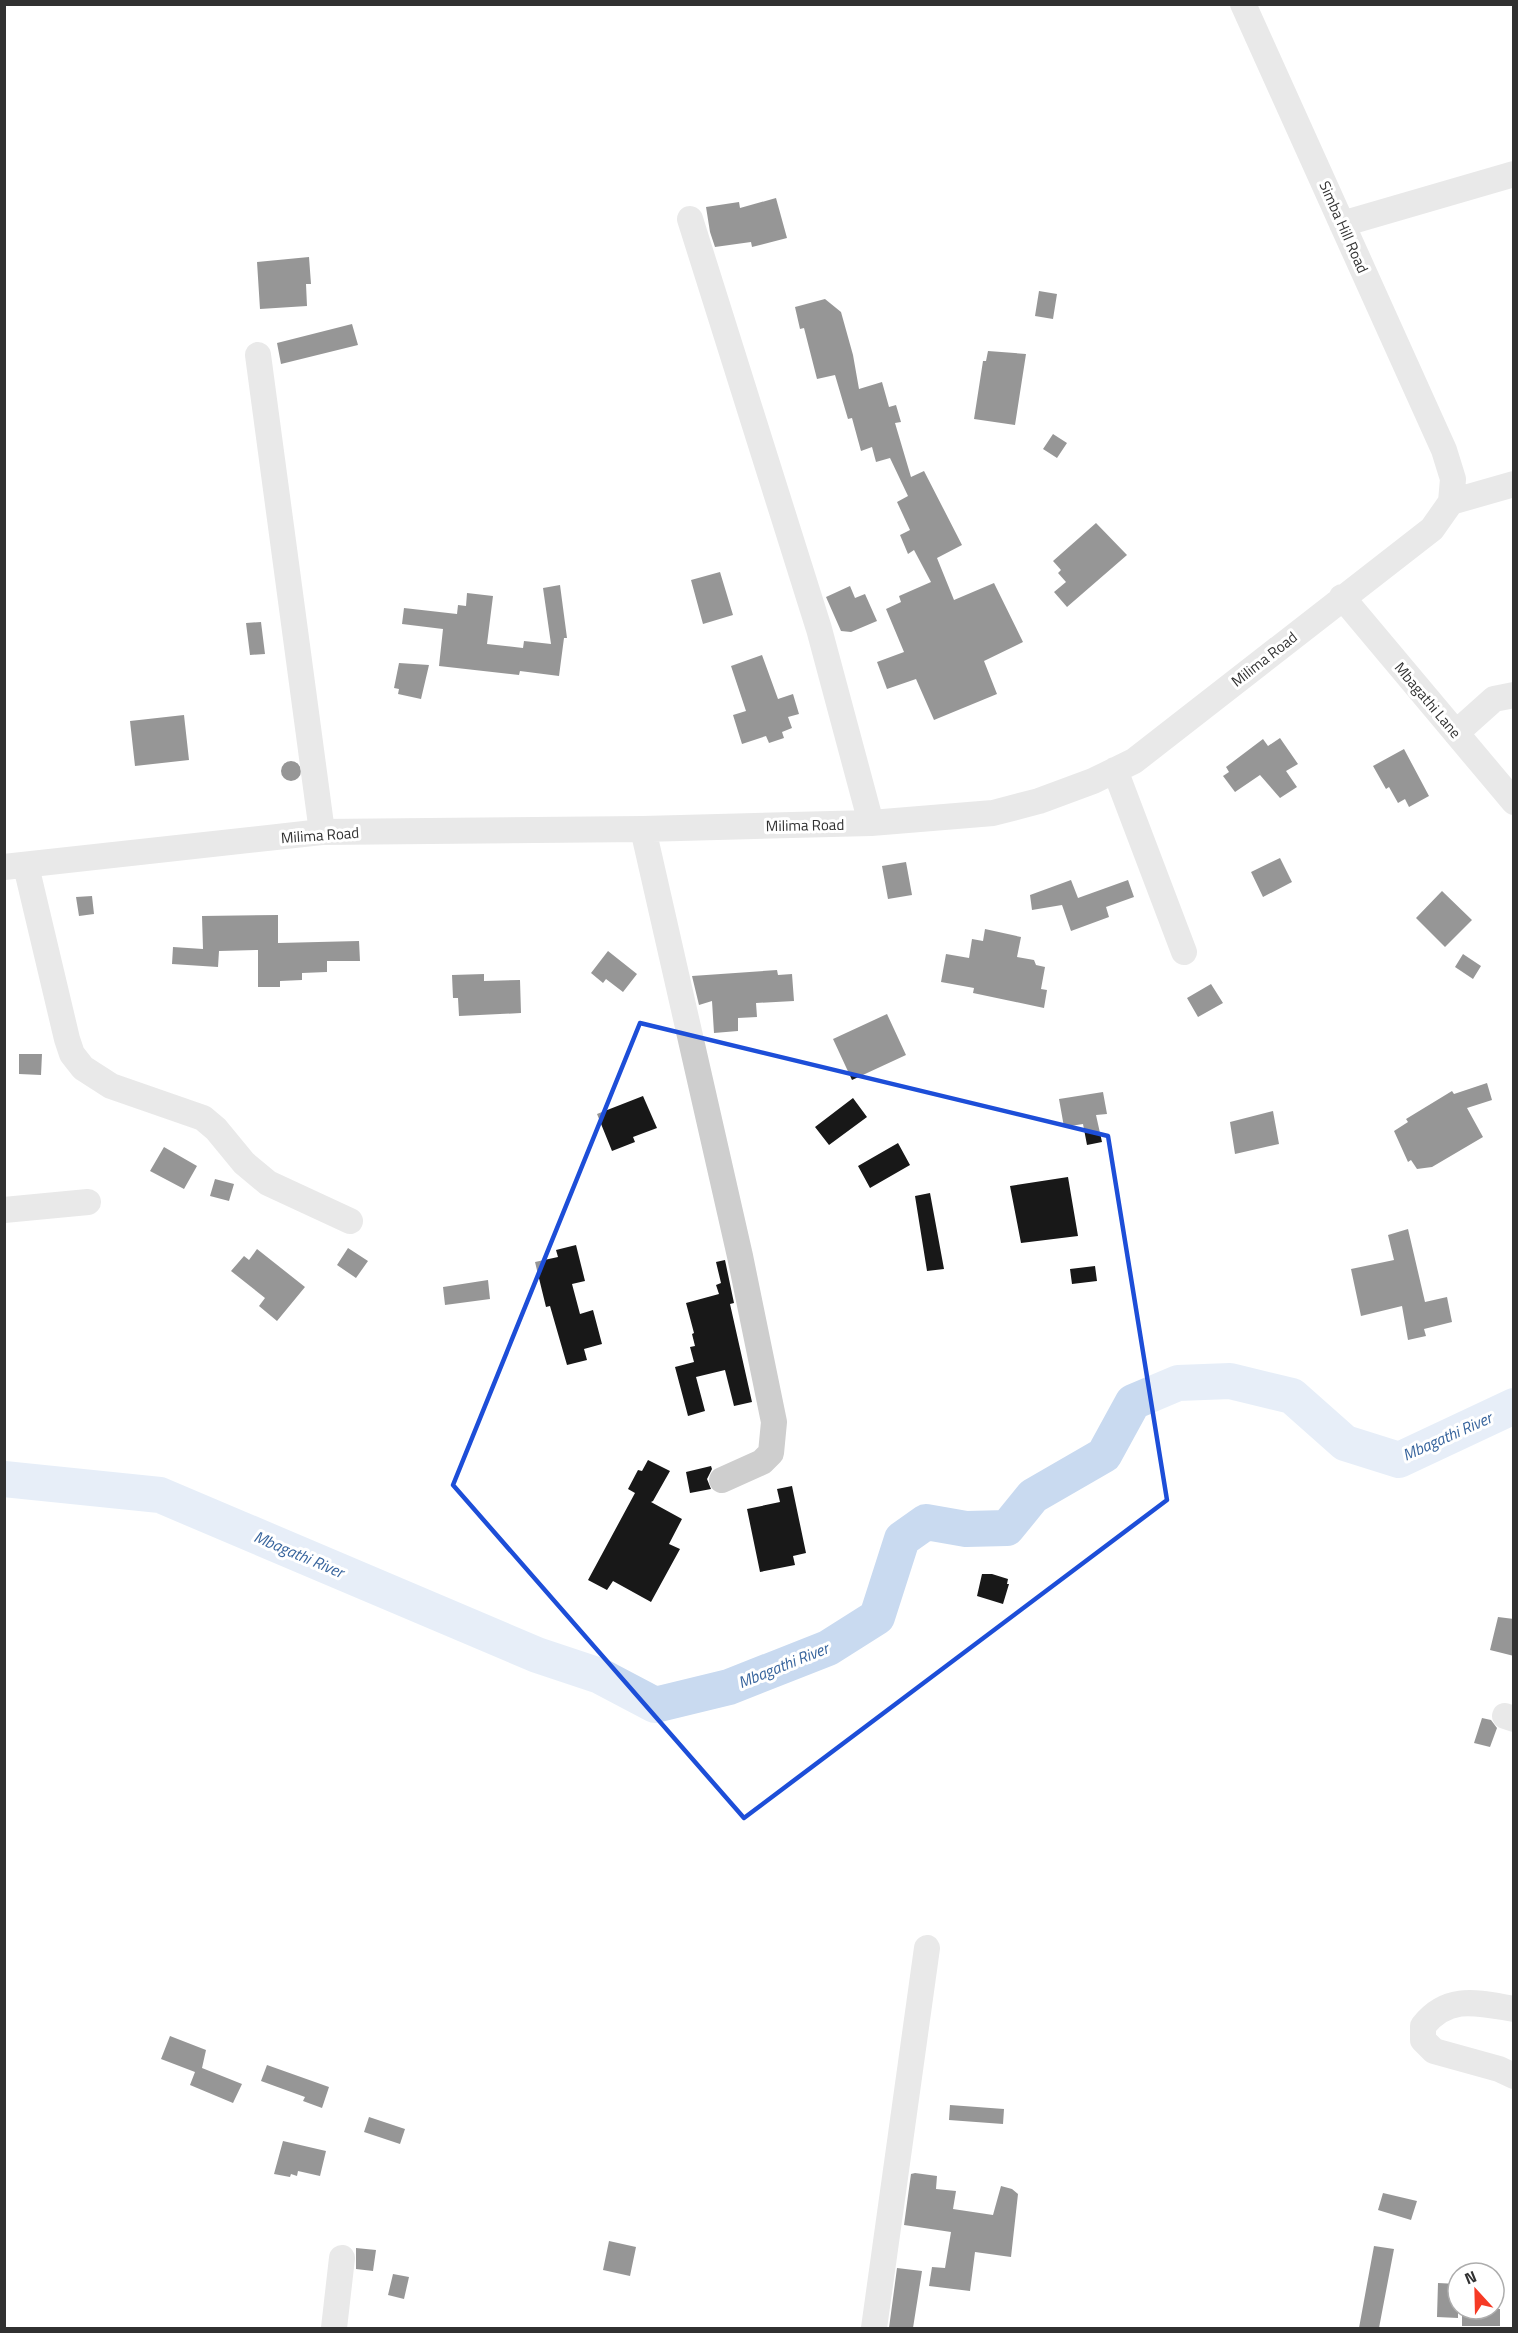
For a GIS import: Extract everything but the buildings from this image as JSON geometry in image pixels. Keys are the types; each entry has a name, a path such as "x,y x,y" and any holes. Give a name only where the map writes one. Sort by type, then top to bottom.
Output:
{"street":[{"name":"Simba Hill Road","path":"1243,4 1444,450 1453,479 1451,502"},
{"path":"1342,224 1514,174"},
{"path":"690,219 819,628 871,823"},
{"path":"258,355 322,832"},
{"path":"1451,502 1514,484"},
{"name":"Milima Road","path":"15,867 322,832 643,829 871,823 993,813 1039,801 1134,761 1432,529 1451,502"},
{"name":"Mbagathi Lane","path":"1342,597 1514,802"},
{"path":"1456,733 1494,699 1514,695"},
{"path":"1115,770 1184,952"},
{"path":"643,829 737,1245 774,1422 771,1453 762,1462 723,1480"},
{"path":"15,867 72,1054 83,1068 111,1086 202,1118 216,1129 244,1162 268,1183 350,1221"},
{"path":"4,1210 88,1202"},
{"path":"874,2328 927,1948"},
{"path":"1514,2009 1473,2002 1450,2005 1433,2013 1423,2026 1423,2040 1434,2050 1499,2069 1514,2076"},
{"path":"334,2328 342,2258"}],"highlighted area":[{"path":"640,1023 1108,1136 1167,1500 744,1818 453,1485"}],"waterway":[{"name":"Mbagathi River","path":"4,1479 160,1495 537,1655 600,1676 655,1705 729,1687 828,1648 877,1617 902,1539 926,1522 966,1529 1007,1528 1033,1496 1104,1455 1133,1402 1178,1383 1230,1381 1292,1396 1345,1443 1399,1460 1514,1406"}]}
